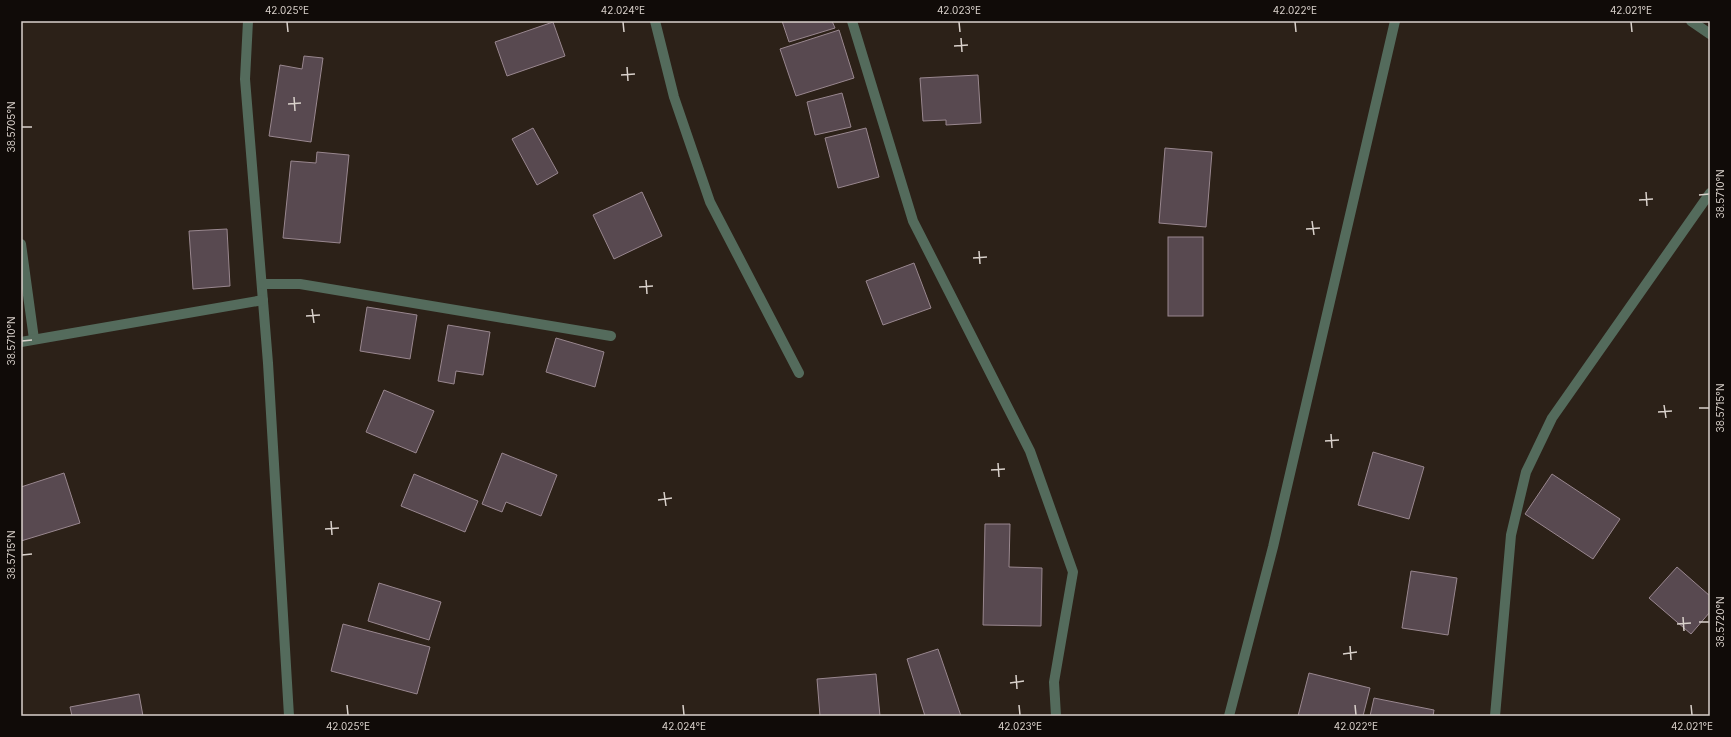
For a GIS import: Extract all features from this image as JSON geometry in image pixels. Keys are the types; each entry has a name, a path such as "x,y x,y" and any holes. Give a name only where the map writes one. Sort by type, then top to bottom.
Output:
{"street":[{"path":"248,21 245,79 268,363 289,716"},
{"path":"655,21 674,97 710,202 799,374"},
{"path":"852,21 913,221 1030,451 1073,572 1054,682 1056,716"},
{"path":"1229,716 1273,547 1395,21"},
{"path":"1691,21 1710,34"},
{"path":"1495,716 1510,535 1526,472 1552,418 1710,193"},
{"path":"21,244 34,339"},
{"path":"262,284 300,284 611,336"},
{"path":"21,342 263,300"}],"building":[{"path":"782,21 832,21 835,28 789,42"},
{"path":"553,22 565,56 507,76 495,42"},
{"path":"839,30 854,78 796,96 780,49"},
{"path":"304,56 323,58 311,142 269,136 280,65 302,69"},
{"path":"978,75 981,123 946,125 946,120 923,121 920,78"},
{"path":"842,93 851,127 815,135 807,102"},
{"path":"533,128 558,173 537,185 512,139"},
{"path":"866,128 879,177 838,188 825,138"},
{"path":"1165,148 1212,152 1206,227 1159,223"},
{"path":"317,152 349,155 340,243 283,238 291,161 316,163"},
{"path":"642,192 662,236 614,259 593,215"},
{"path":"227,229 230,286 193,289 189,231"},
{"path":"1168,237 1203,237 1203,316 1168,316"},
{"path":"914,263 931,308 883,325 866,281"},
{"path":"367,307 417,315 410,359 360,351"},
{"path":"448,325 490,332 483,375 456,371 454,384 438,381"},
{"path":"556,338 604,352 595,387 546,372"},
{"path":"384,390 434,411 416,453 366,432"},
{"path":"1373,452 1424,467 1409,519 1358,505"},
{"path":"502,453 557,475 541,516 506,502 502,512 482,504"},
{"path":"64,473 80,523 21,541 21,487"},
{"path":"414,474 478,501 465,532 401,506"},
{"path":"1552,474 1620,519 1593,559 1525,514"},
{"path":"985,524 1010,524 1009,567 1042,568 1041,626 983,625"},
{"path":"1677,567 1710,596 1710,612 1691,634 1649,598"},
{"path":"1411,571 1457,578 1448,635 1402,628"},
{"path":"379,583 441,602 429,640 368,621"},
{"path":"343,624 430,647 417,694 331,671"},
{"path":"938,649 961,716 925,716 907,659"},
{"path":"1309,673 1370,688 1363,716 1298,716"},
{"path":"876,674 880,716 820,716 817,679"},
{"path":"139,694 143,716 72,716 70,707"},
{"path":"1374,698 1434,710 1433,716 1370,716"}]}
